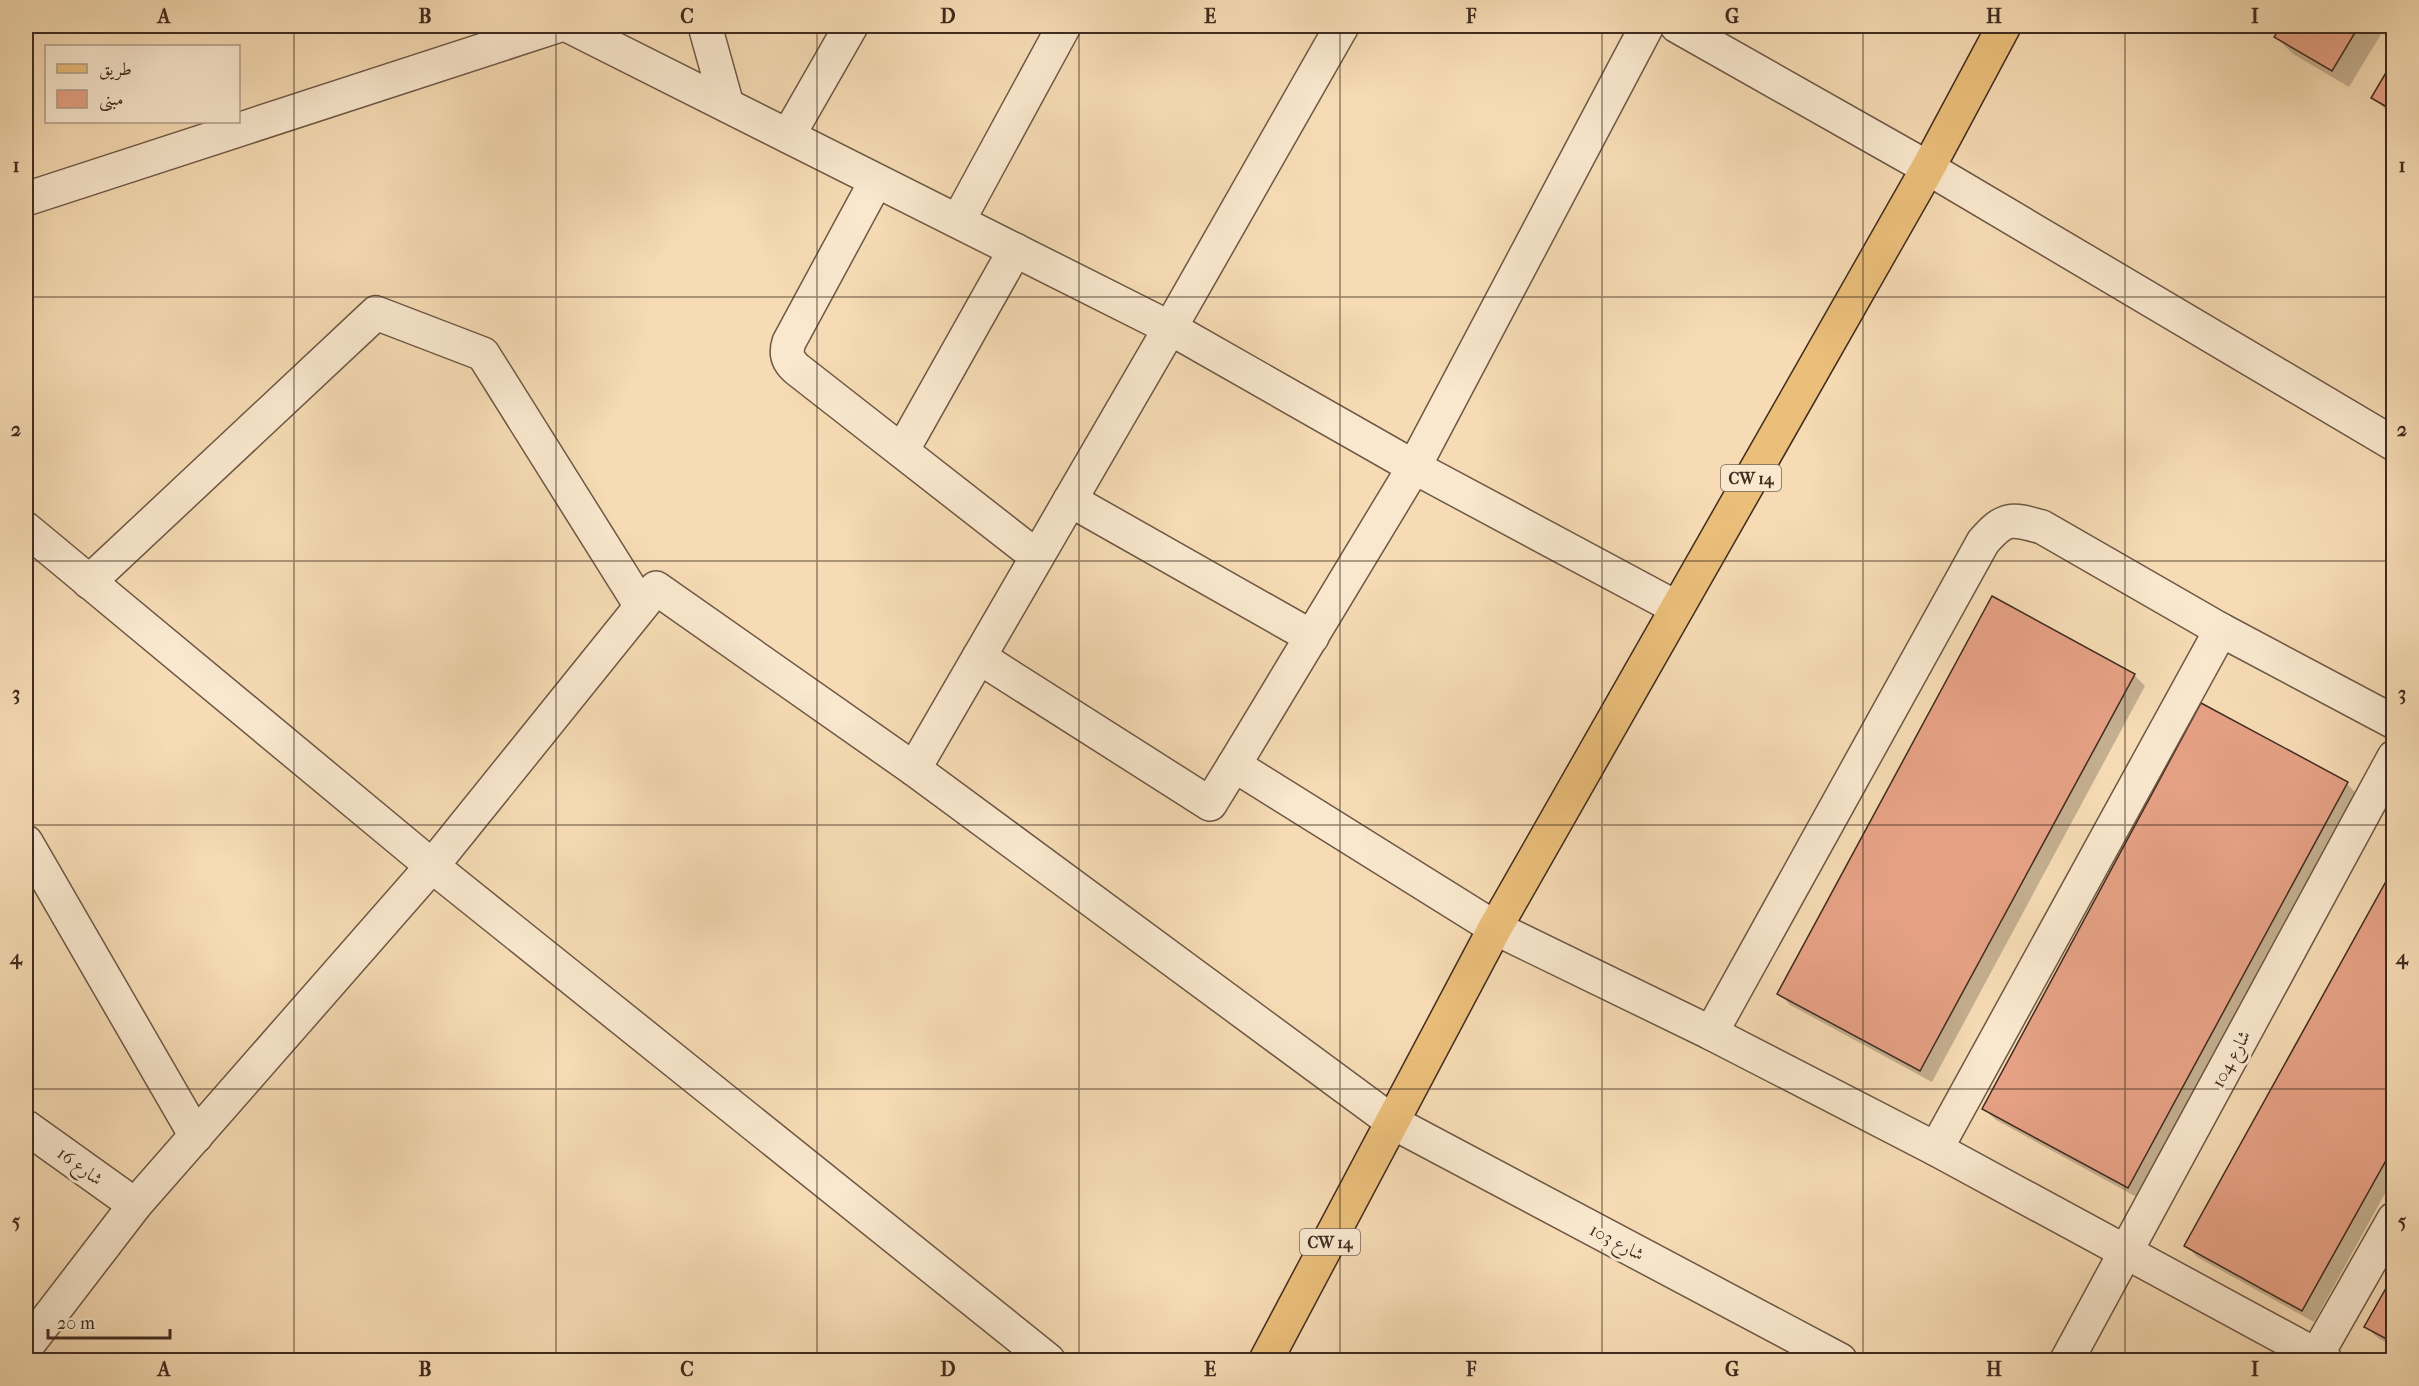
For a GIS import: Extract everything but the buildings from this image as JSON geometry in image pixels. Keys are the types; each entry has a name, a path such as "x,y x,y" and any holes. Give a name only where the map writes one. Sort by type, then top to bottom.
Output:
{"main road":[{"name":"CW 14","path":"1266,1360 1394,1123 1495,928 1928,168 2004,26"}],"street":[{"path":"26,199 557,26"},
{"path":"569,26 1170,328 1414,467 1677,608"},
{"path":"705,26 727,105"},
{"path":"788,136 851,26"},
{"path":"958,221 1064,26"},
{"path":"914,769 1342,26"},
{"path":"979,657 1210,804 1414,467 1647,26"},
{"path":"1677,26 1928,168 2394,444"},
{"path":"876,181 787,349 792,364 1036,556"},
{"path":"902,451 1015,250"},
{"path":"26,1347 135,1205 432,866 641,606 483,354 376,313 89,582"},
{"path":"1070,500 1312,636"},
{"path":"1711,1033 1983,542 1999,525 2016,520 2042,527 2222,630 2394,722"},
{"path":"26,530 432,866 1048,1360"},
{"name":"شارع 103","path":"641,606 656,588 914,769 1394,1123 1840,1360"},
{"path":"1936,1149 2222,630"},
{"name":"شارع 104","path":"2067,1360 2394,757"},
{"path":"1234,765 1495,928 1711,1033 1936,1149 2320,1358 2394,1219"},
{"path":"26,842 196,1136"},
{"name":"شارع 16","path":"26,1127 135,1205"}]}
